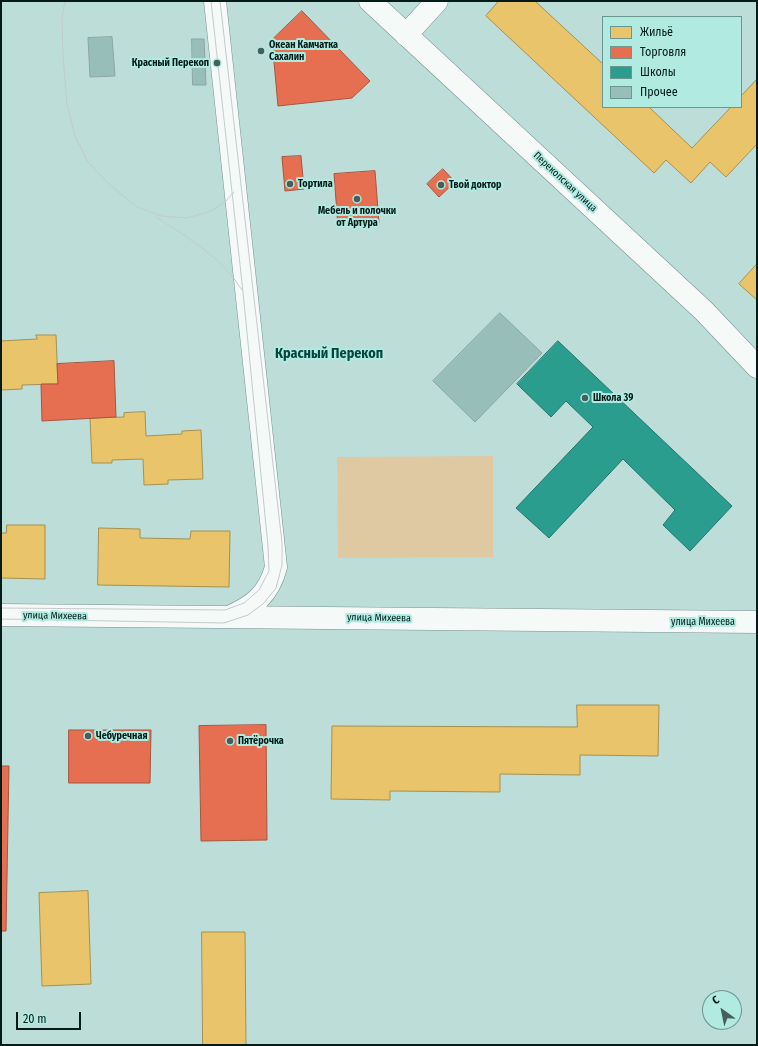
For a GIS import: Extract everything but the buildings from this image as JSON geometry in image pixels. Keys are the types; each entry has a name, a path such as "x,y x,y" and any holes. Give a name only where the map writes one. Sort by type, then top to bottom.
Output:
{"street":[{"path":"215,1 276,567 273,578 267,589 255,603 242,612 227,618"},
{"name":"Перекопская улица","path":"370,1 704,311 757,367"},
{"path":"406,35 437,1"},
{"name":"улица Михеева","path":"1,615 757,622"}],"shaded area":[{"path":"493,456 493,557 338,558 337,457"}],"tram line":[{"path":"65,1 62,18 67,105 75,136 88,162 110,185 137,207 161,216 187,218 211,211 226,201 234,192"},
{"path":"1,608 225,610 244,603 259,590 269,571 268,546 243,292 211,1"},
{"path":"1,619 224,623 248,615 263,604 276,588 282,565 282,543 220,1"},
{"path":"156,217 196,243 215,258 242,290"}],"place":[{"name":"Океан Камчатка Сахалин","path":"261,51"},
{"name":"Красный Перекоп","path":"217,63"},
{"name":"Тортила","path":"290,184"},
{"name":"Твой доктор","path":"441,185"},
{"name":"Мебель и полочки от Артура","path":"357,199"},
{"name":"Школа 39","path":"585,398"},
{"name":"Чебуречная","path":"88,736"},
{"name":"Пятёрочка","path":"230,741"}],"district":[{"name":"Красный Перекоп","path":"329,354"}]}
